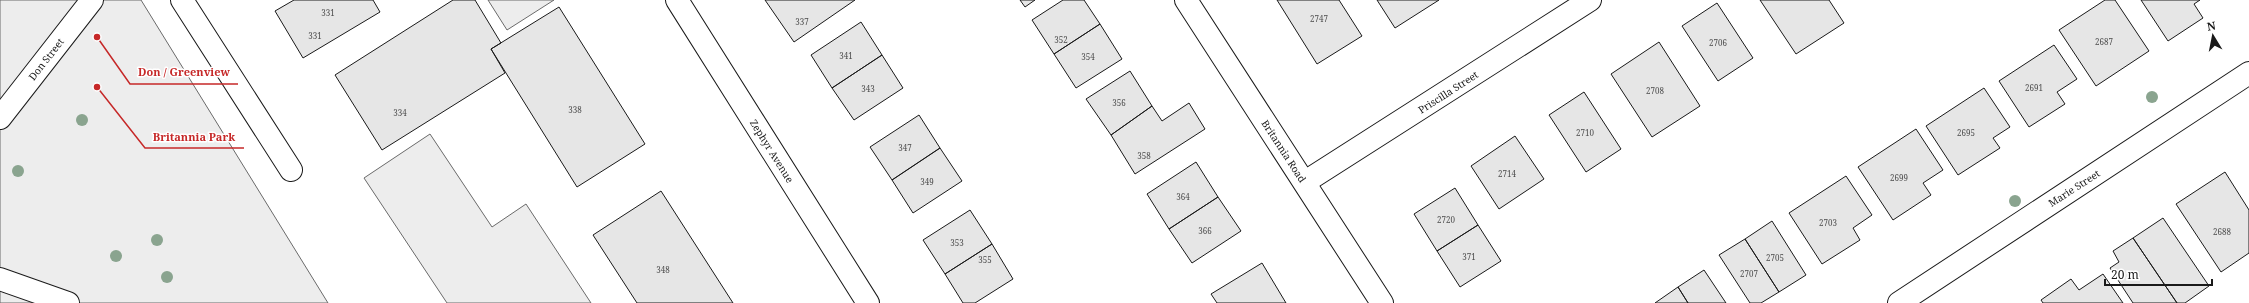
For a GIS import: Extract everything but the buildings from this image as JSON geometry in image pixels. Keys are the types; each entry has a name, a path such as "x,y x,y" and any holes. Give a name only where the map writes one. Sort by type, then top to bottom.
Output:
{"street":[{"name":"Don Street","path":"0,118 92,0"},
{"path":"182,0 291,170"},
{"name":"Zephyr Avenue","path":"677,0 868,303"},
{"name":"Britannia Road","path":"1186,0 1382,303"},
{"name":"Priscilla Street","path":"1305,182 1590,0"},
{"name":"Marie Street","path":"1899,303 2249,74"},
{"path":"0,279 68,303"}],"shaded area":[{"path":"0,0 141,0 328,303 0,303"},
{"path":"488,0 554,0 507,30"},
{"path":"430,134 492,227 526,204 591,303 447,303 364,178"}],"place":[{"name":"Don / Greenview","path":"97,37"},
{"name":"Britannia Park","path":"97,87"}]}
